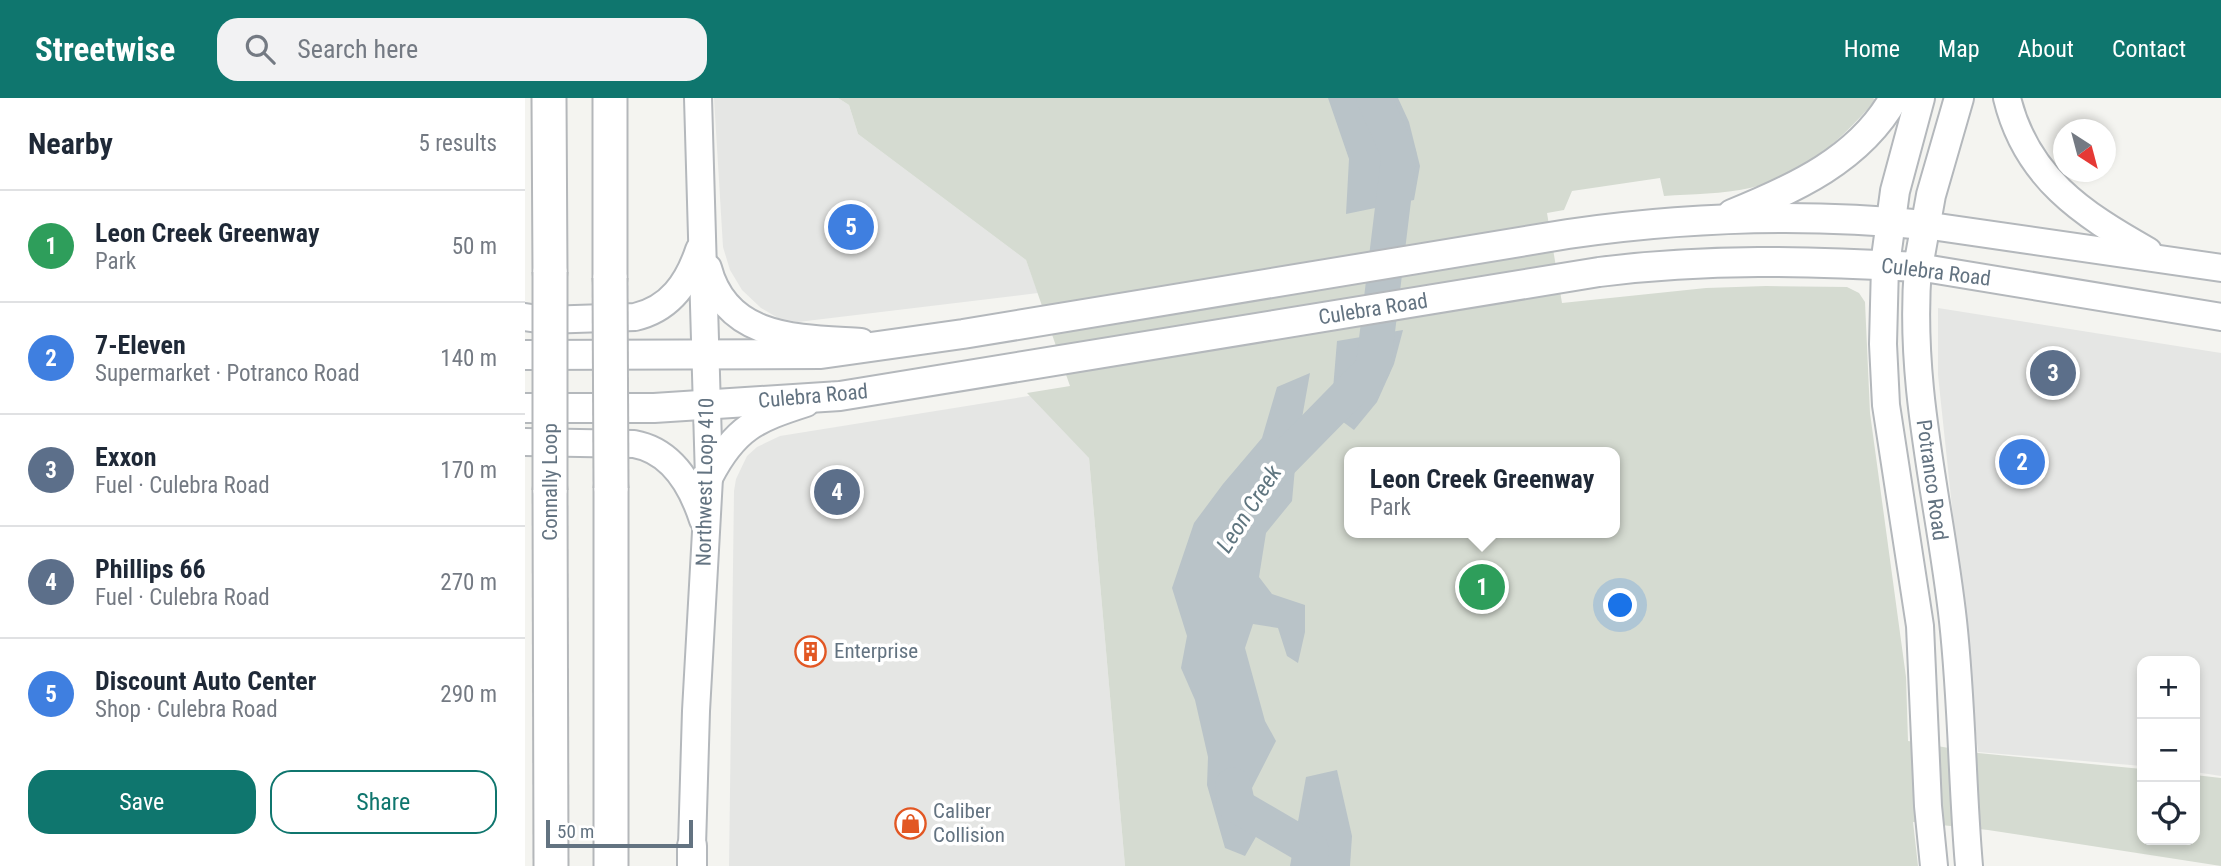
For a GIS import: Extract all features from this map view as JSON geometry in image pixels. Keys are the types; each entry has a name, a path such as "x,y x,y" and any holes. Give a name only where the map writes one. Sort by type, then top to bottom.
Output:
{"highway":[{"name":"Connally Loop","path":"549,98 551,866"},
{"path":"610,98 611,866"}],"main road":[{"name":"Northwest Loop 410","path":"692,856 694,749 709,478 698,98"},
{"path":"1719,219 1819,174 1858,143 1894,98"},
{"name":"Potranco Road","path":"1920,98 1901,164 1890,221 1885,265 1883,344 1886,405 1920,626 1928,806 1934,866"},
{"name":"Potranco Road","path":"1959,98 1924,225 1918,267 1916,340 1926,449 1953,620 1969,866"},
{"path":"2007,98 2028,149 2057,189 2077,208 2101,224 2165,260"},
{"name":"Culebra Road","path":"525,355 821,354 963,334 1568,234 1634,225 1719,219 1890,221 2221,268"},
{"path":"525,317 545,320 635,317 645,314 663,305 677,292 695,261 702,238"},
{"path":"702,238 709,273 719,295 731,309 756,327 793,337 884,344"},
{"name":"Culebra Road","path":"525,408 654,408 819,398 1575,277 1649,266 1721,261 1819,261 1918,267 2221,317"},
{"path":"709,478 724,450 748,426 819,398"},
{"path":"525,442 634,444 650,448 670,461 680,473 692,492 705,529"}],"shaded area":[{"path":"714,98 838,98 849,105 858,134 1026,260 1038,293 798,322 778,318 761,308 742,290 730,270 723,247"},
{"path":"838,98 1873,98 1876,100 1835,142 1805,165 1770,182 1729,192 1664,196 1660,178 1572,191 1564,210 1547,213 1562,303 1706,288 1847,287 1859,293 1865,302 1870,413 1906,677 1908,741 1978,753 2137,769 2137,845 2200,845 2200,776 2221,778 2221,866 1988,830 1913,822 1918,866 1125,866 1089,458 1027,393 1070,386 1026,260 858,134 849,105"},
{"path":"1938,308 2221,353 2221,776 2200,773 2200,656 2137,656 2137,766 1978,752 1938,375"},
{"path":"1072,389 1089,458 1125,866 729,866 734,491 736,479 747,456 757,447 780,436"}],"water":[{"path":"1328,98 1398,98 1409,122 1420,166 1414,200 1346,214 1349,159"},
{"path":"1403,330 1394,364 1377,402 1354,430 1331,413 1337,341"},
{"path":"1310,373 1297,446 1292,501 1266,533 1259,577 1272,594 1305,605 1305,632 1298,663 1287,656 1278,628 1253,624 1245,648 1265,721 1276,741 1252,788 1261,828 1245,856 1225,848 1207,785 1208,757 1195,700 1181,668 1187,636 1172,588 1194,523 1262,438 1277,387"},
{"path":"1337,770 1352,836 1350,866 1290,866 1306,777"}],"waterway":[{"name":"Leon Creek","path":"1265,478 1373,368 1399,155 1374,98"},
{"name":"Leon Creek","path":"1233,785 1234,804 1311,849 1310,866"}],"place":[{"name":"Discount Auto Center","path":"851,227"},
{"name":"Exxon","path":"2053,373"},
{"name":"7-Eleven","path":"2022,462"},
{"name":"Phillips 66","path":"837,492"},
{"name":"Leon Creek Greenway","path":"1482,587"},
{"name":"Enterprise","path":"811,651"},
{"name":"Caliber Collision","path":"910,823"}]}
